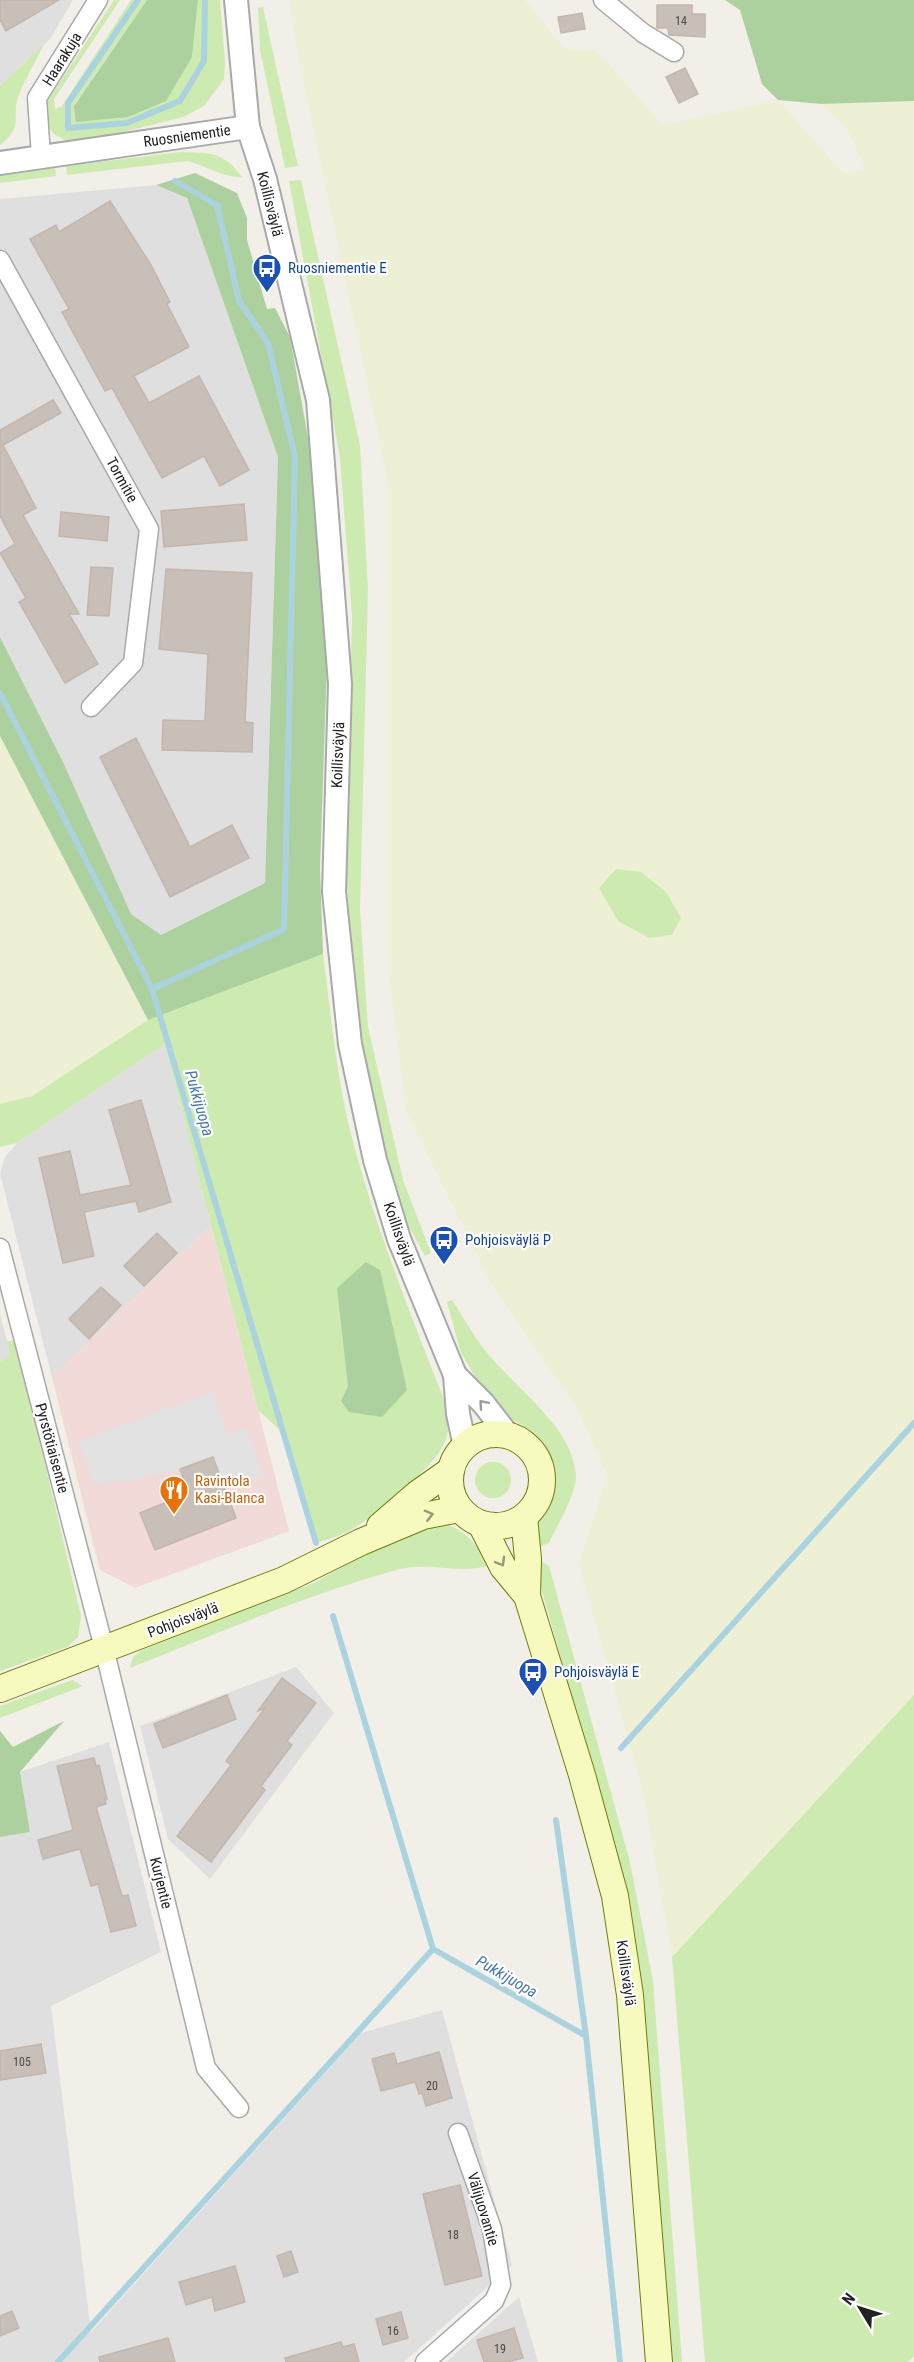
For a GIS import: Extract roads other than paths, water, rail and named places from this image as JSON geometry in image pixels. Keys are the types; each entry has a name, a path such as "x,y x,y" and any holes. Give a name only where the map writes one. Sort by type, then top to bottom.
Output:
{"main road":[{"path":"493,1434 508,1435 520,1440 530,1448 537,1459 542,1471 539,1497 524,1517 510,1524 496,1527 481,1524 459,1509 450,1484 451,1470 454,1461 465,1446 478,1438 493,1434"},
{"name":"Pohjoisväylä","path":"361,1542 417,1494 451,1470"},
{"name":"Pohjoisväylä","path":"0,1689 284,1581 361,1542 423,1516 459,1509"},
{"name":"Koillisväylä","path":"524,1517 528,1559 527,1596 582,1774 615,1896 630,1995 659,2362"},
{"name":"Koillisväylä","path":"481,1524 503,1568 527,1596"}],"street":[{"name":"Haarakuja","path":"41,156 37,98 98,0"},
{"name":"Ruosniementie","path":"0,163 248,127 237,0"},
{"path":"603,0 643,33 674,52"},
{"name":"Koillisväylä","path":"248,127 265,179 318,400 340,684 334,892 350,1044 375,1160 399,1239 454,1375 458,1414 465,1446"},
{"name":"Tormitie","path":"0,261 148,529 133,663 91,707"},
{"name":"Pyrstötiaisentie","path":"0,1248 104,1648"},
{"name":"Koillisväylä","path":"454,1375 483,1403 508,1435"},
{"name":"Kurjentie","path":"104,1648 206,2068 239,2108"},
{"name":"Välijuovantie","path":"425,2362 494,2301 501,2285 492,2229 458,2133"}],"waterway":[{"path":"138,0 68,103 68,128 127,123 180,101 204,61 205,0"},
{"path":"152,989 284,929 295,457 268,343 239,301 217,205 175,181"},
{"name":"Pukkijuopa","path":"0,693 152,989 316,1543"},
{"path":"621,1748 914,1423"},
{"name":"Pukkijuopa","path":"333,1616 433,1949 586,2036 620,2362"},
{"path":"556,1820 586,2036"},
{"path":"58,2362 433,1949"}],"place":[{"name":"Ruosniementie E","path":"267,294"},
{"name":"Pohjoisväylä P","path":"444,1266"},
{"name":"Ravintola Kasi-Blanca","path":"174,1516"},
{"name":"Pohjoisväylä E","path":"533,1698"}]}
